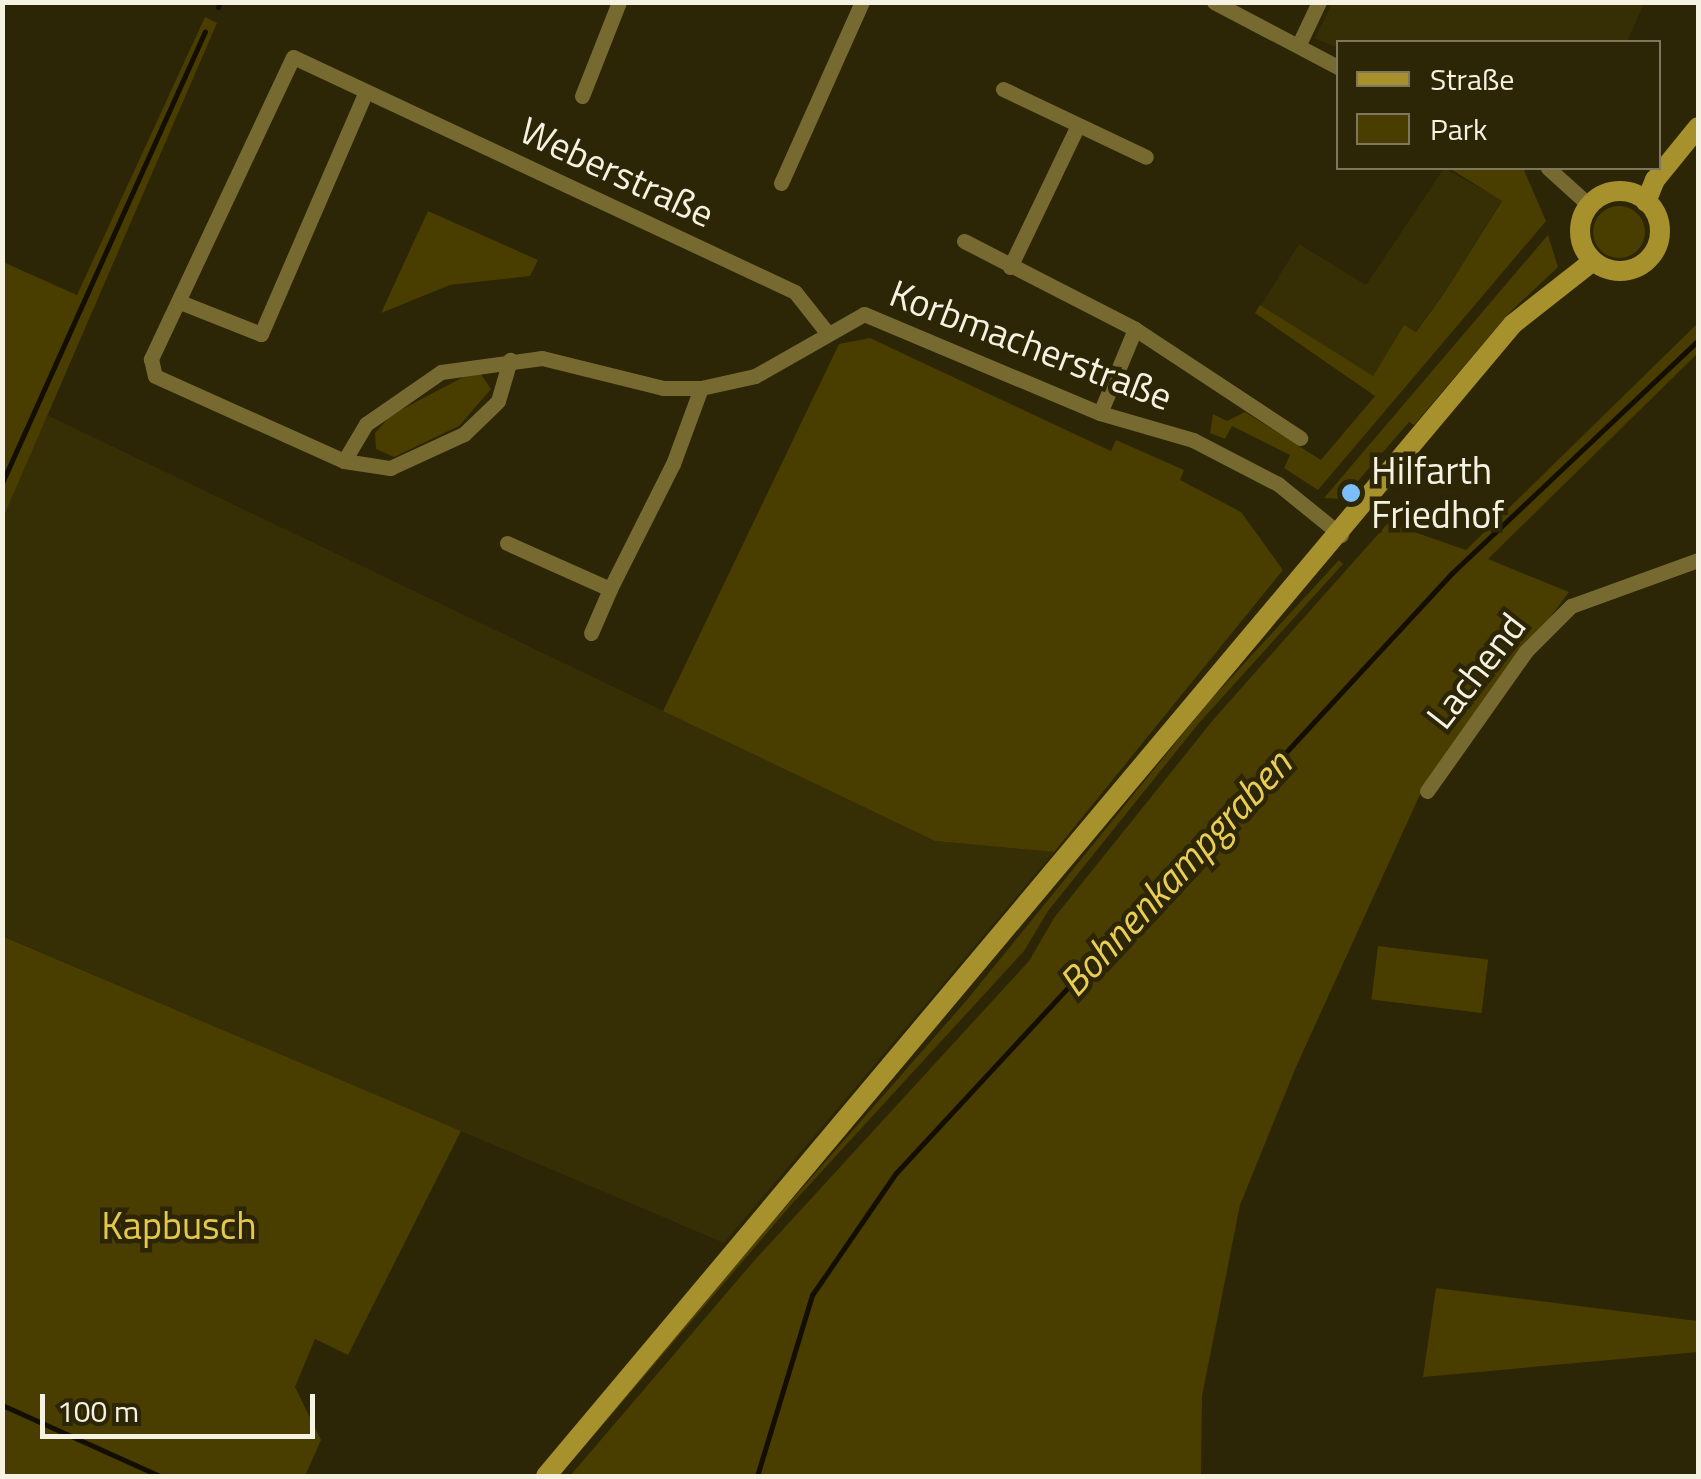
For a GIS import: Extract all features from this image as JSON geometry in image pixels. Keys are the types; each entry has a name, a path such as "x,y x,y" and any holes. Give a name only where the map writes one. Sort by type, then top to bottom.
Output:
{"main road":[{"path":"1646,202 1655,180 1698,127"},
{"path":"1614,192 1646,202 1660,230 1650,258 1622,272 1593,261 1580,237 1589,205 1614,192"},
{"path":"546,1476 1341,535 1512,324 1593,261"}],"street":[{"path":"582,96 619,2"},
{"path":"781,183 862,2"},
{"path":"1214,2 1300,42 1336,66"},
{"path":"1300,42 1319,2"},
{"name":"Weberstraße","path":"180,302 293,58 794,292 825,330"},
{"path":"1003,89 1146,157"},
{"path":"365,94 261,334 180,302 151,359 154,376 344,462 390,468 464,434 498,401 510,360"},
{"path":"1010,267 1078,125"},
{"path":"1550,170 1589,205"},
{"path":"964,241 1135,328 1300,438"},
{"name":"Korbmacherstraße","path":"344,462 366,424 397,398 441,372 542,358 663,388 702,388 755,376 825,330 864,314 884,318 1100,413 1193,440 1278,484 1341,535"},
{"path":"1100,413 1135,328"},
{"path":"591,633 672,464 702,388"},
{"path":"508,543 610,589"},
{"name":"Lachend","path":"1427,791 1526,651 1571,606 1698,560"}],"shaded area":[{"path":"1332,2 1644,3 1628,40 1336,40 1336,47 1315,38"},
{"path":"1443,170 1502,200 1445,292 1415,332 1404,326 1372,377 1260,307 1299,244 1366,285"},
{"path":"47,415 935,841 1054,852 724,1243 3,936 3,518"}],"green space":[{"path":"205,17 217,23 3,518 3,262 77,295"},
{"path":"1452,170 1524,170 1546,221 1318,490 1284,468 1290,455 1232,426 1225,439 1210,433 1213,414 1227,421 1245,412 1321,460 1375,396 1255,313 1260,305 1373,376 1404,325 1416,332 1502,201"},
{"path":"1619,206 1637,214 1645,232 1637,250 1619,258 1601,250 1593,232 1601,214"},
{"path":"428,211 538,260 530,276 450,285 381,313"},
{"path":"1548,235 1558,267 1507,315 1414,425 1409,422 1358,481 1363,485 1343,499 1324,498"},
{"path":"1698,323 1698,353 1488,559 1569,592 1422,790 1296,1067 1240,1205 1202,1396 1201,1476 570,1476 753,1262 1029,961 1054,918 1213,720 1388,523 1466,550"},
{"path":"870,338 1111,451 1116,440 1184,470 1180,480 1241,512 1283,570 1054,852 935,841 663,711 839,344"},
{"path":"471,373 480,373 491,389 459,426 394,457 376,449 375,433 391,415"},
{"path":"1339,560 1343,564 1199,723 1048,911 1024,951 790,1206 559,1476 550,1476 966,1001 1207,704"},
{"name":"Kapbusch","path":"2,936 461,1131 348,1355 315,1339 295,1387 321,1440 305,1476 3,1476"},
{"path":"1378,946 1488,960 1482,1013 1371,1000"},
{"path":"1436,1288 1698,1321 1698,1352 1423,1377"}],"waterway":[{"path":"218,7 220,2"},
{"path":"2,483 205,32"},
{"name":"Bohnenkampgraben","path":"757,1476 812,1295 896,1173 1452,573 1698,340"},
{"path":"2,1405 160,1476"}],"place":[{"name":"Hilfarth Friedhof","path":"1351,493"}]}
